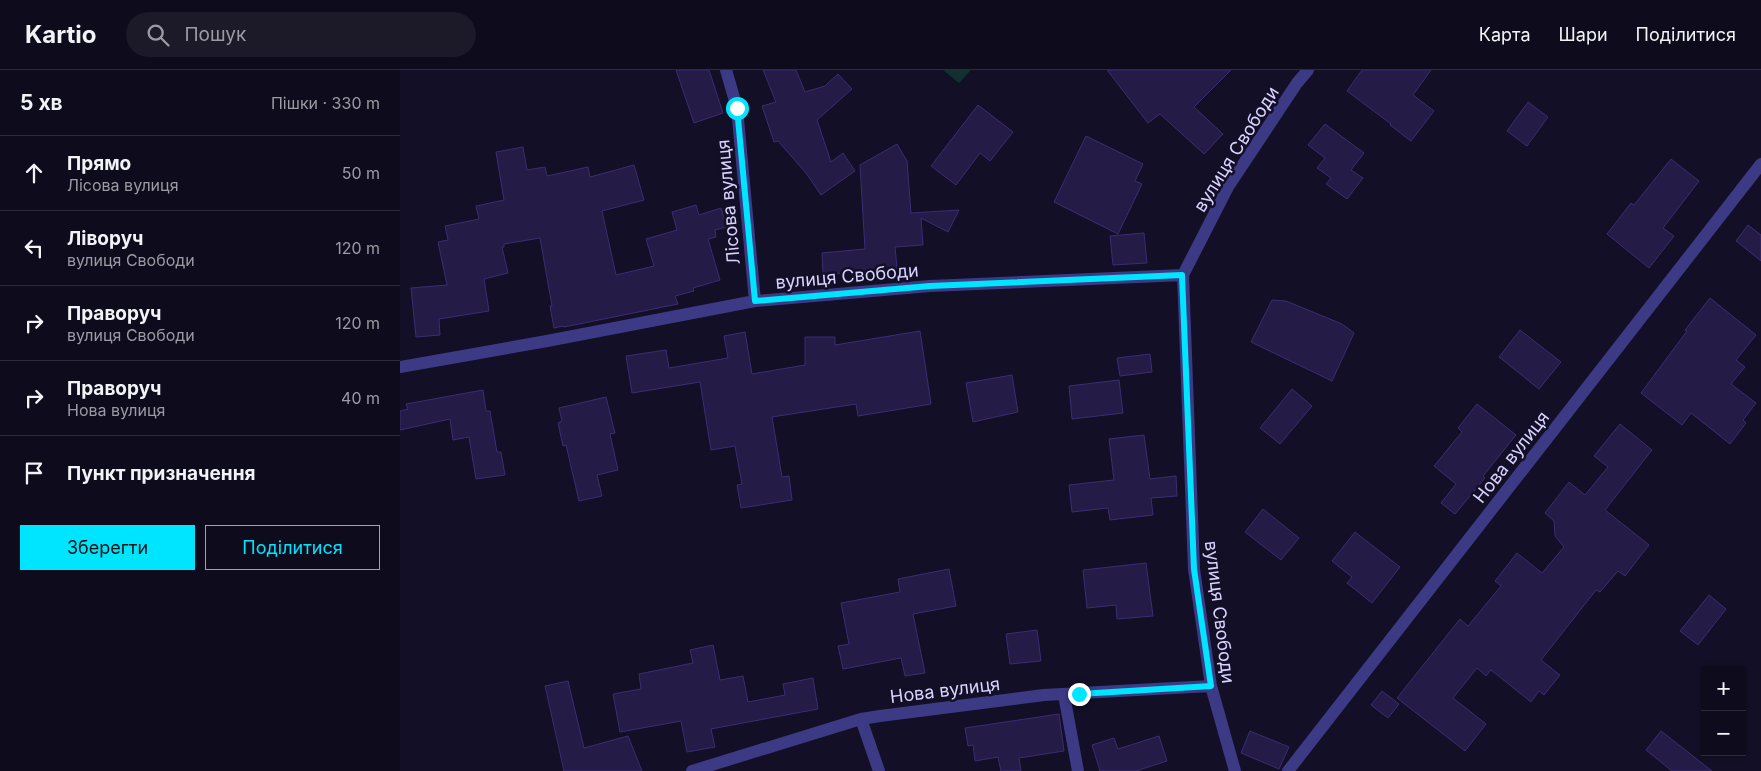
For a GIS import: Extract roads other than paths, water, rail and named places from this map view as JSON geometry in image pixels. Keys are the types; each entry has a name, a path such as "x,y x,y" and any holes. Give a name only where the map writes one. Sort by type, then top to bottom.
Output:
{"street":[{"name":"Лісова вулиця","path":"726,70 737,108 755,301"},
{"name":"вулиця Свободи","path":"1235,771 1211,686 1194,569 1182,275 1228,187 1297,83 1308,70"},
{"name":"Нова вулиця","path":"1288,771 1761,164"},
{"name":"вулиця Свободи","path":"400,367 547,342 755,301 930,286 1182,275"},
{"name":"Нова вулиця","path":"692,771 861,719 1044,695 1211,686"},
{"path":"1064,695 1078,771"},
{"path":"861,719 879,771"}]}
